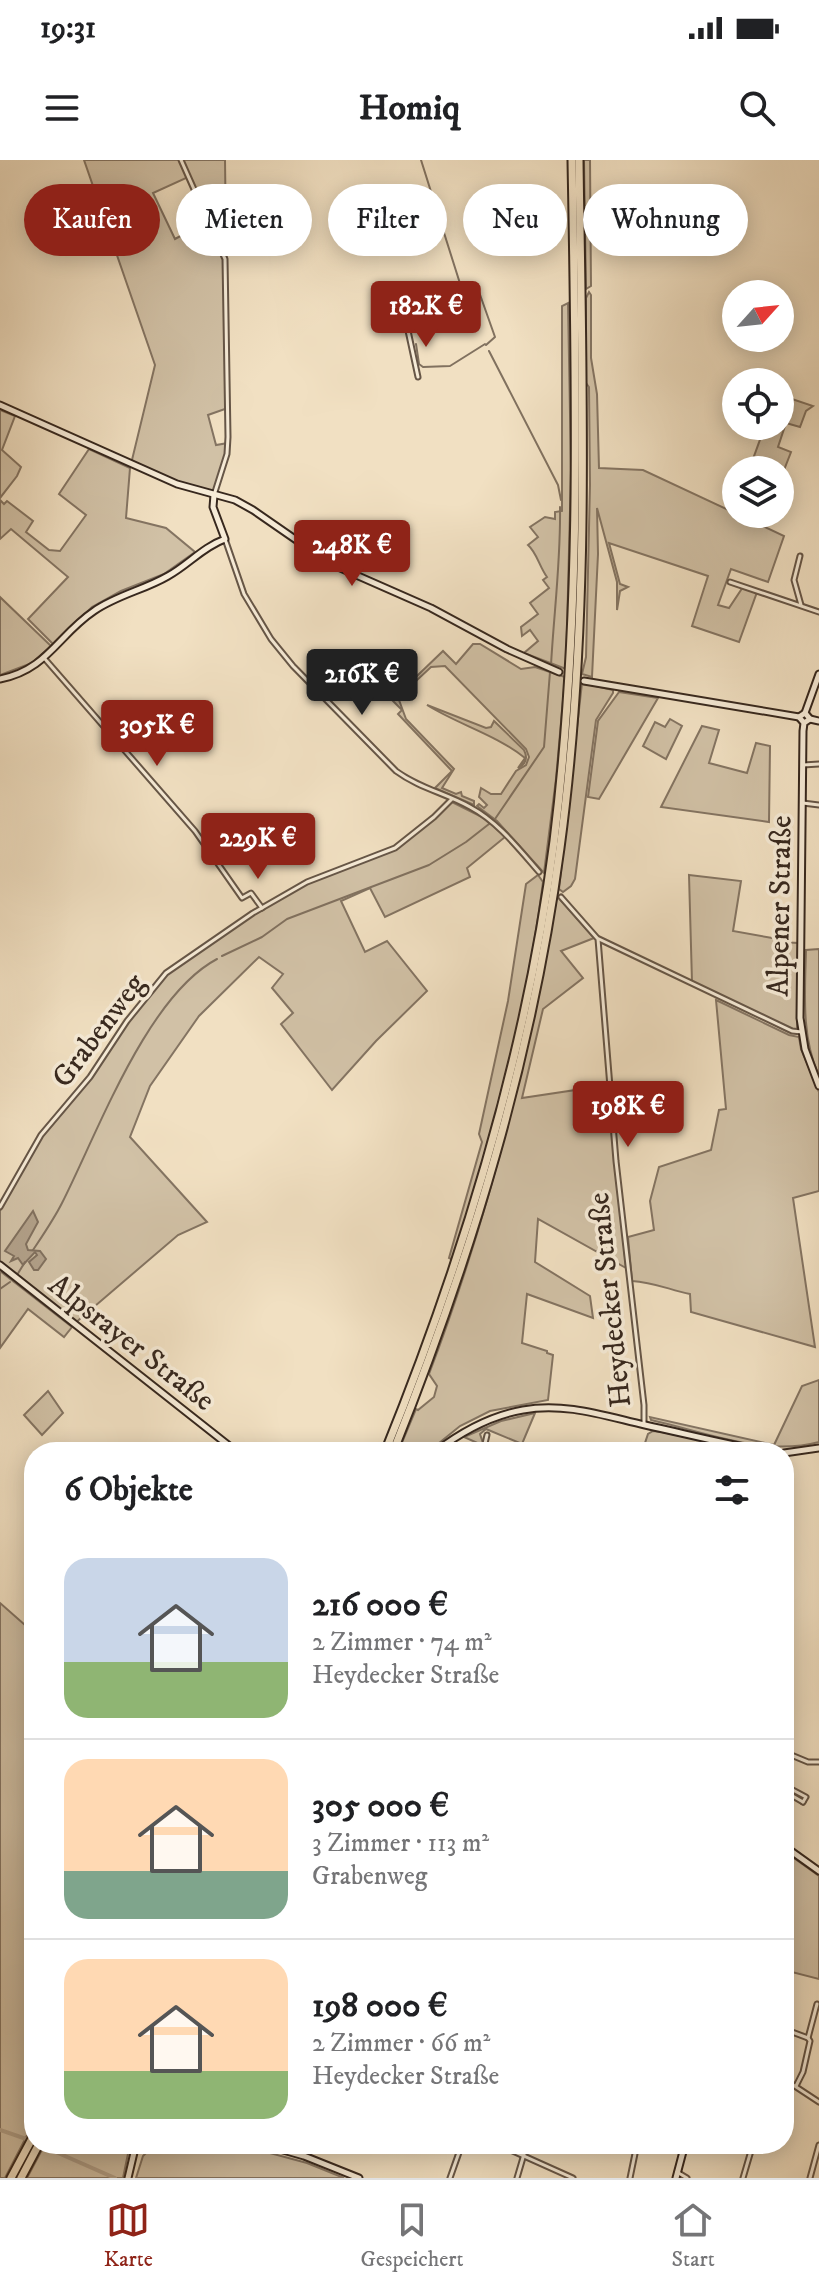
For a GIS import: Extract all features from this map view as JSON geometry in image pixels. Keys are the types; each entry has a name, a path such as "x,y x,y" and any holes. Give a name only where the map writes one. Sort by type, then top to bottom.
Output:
{"highway":[{"path":"389,1442 459,1256 489,1158 533,969 553,844 567,718 574,586 572,160"},
{"path":"397,1442 436,1345 496,1160 524,1050 560,848 574,719 581,589 579,160"},
{"path":"11,2178 29,2154"},
{"path":"21,2178 29,2154"}],"street":[{"path":"181,160 225,259 228,437 227,454 213,507 251,608 293,666 396,771 414,784 452,799 490,820 539,872"},
{"path":"407,326 418,377"},
{"path":"0,405 177,484 235,500 331,564 419,602 525,659 559,672"},
{"path":"0,679 29,670 45,659 74,627 95,610 121,595 165,578 208,546 225,539"},
{"path":"800,556 794,580 801,605"},
{"path":"730,582 819,612"},
{"path":"45,659 195,831 242,898 251,893 262,908"},
{"path":"807,721 805,713 819,674"},
{"path":"584,681 819,721"},
{"path":"799,717 805,713"},
{"name":"Alpener Straße","path":"807,721 803,765 802,1032 819,1086"},
{"path":"803,765 819,764"},
{"name":"Grabenweg","path":"0,1207 41,1135 90,1077 127,1021 166,973 262,908 307,882 395,848 452,799"},
{"path":"803,802 819,805"},
{"path":"561,897 598,939 792,1031 802,1032"},
{"name":"Heydecker Straße","path":"598,939 616,1161 644,1425"},
{"name":"Alpsrayer Straße","path":"0,1265 224,1442"},
{"path":"449,1442 486,1420 526,1409 574,1409 725,1442"},
{"path":"485,1442 487,1435"},
{"path":"794,1452 819,1448"},
{"path":"794,1756 808,1762 819,1762"},
{"path":"794,1791 806,1797 803,1802 794,1796"},
{"path":"794,1853 819,1871"},
{"path":"817,2004 803,2072 796,2086 819,2102"},
{"path":"794,2033 808,2038"},
{"path":"810,2178 819,2145"},
{"path":"129,2176 134,2154"},
{"path":"296,2154 359,2178"},
{"path":"450,2178 458,2154"},
{"path":"517,2154 573,2178"},
{"path":"517,2178 524,2154"},
{"path":"630,2178 635,2154"},
{"path":"683,2154 676,2175 687,2178"},
{"path":"743,2178 750,2154"},
{"path":"558,2178 560,2172"}],"shaded area":[{"path":"84,160 225,160 225,184 191,184 188,177 160,190 160,184 92,184"},
{"path":"584,160 590,160 590,184 584,184"},
{"path":"160,208 176,238 176,256 226,256 228,391 225,409 208,415 216,445 228,443 227,454 214,495 131,464 155,365 117,256 160,256"},
{"path":"585,256 591,256 591,286 586,289"},
{"path":"589,292 599,468 643,470 722,507 722,528 767,528 784,536 768,582 731,569 718,605 729,608 743,587 757,592 739,642 692,626 708,576 609,543 620,584 628,587 620,591 617,610 617,582 597,508 592,677 582,674 586,657 590,485 586,298"},
{"path":"568,303 571,470 566,669 524,653 538,641 530,630 522,636 521,627 538,614 530,603 549,588 543,580 547,577 528,545 538,537 530,527 545,517 555,519 555,512 562,511 562,306"},
{"path":"794,400 813,406 806,411 800,427 794,425"},
{"path":"0,410 15,416 2,450 21,467 0,498"},
{"path":"760,440 780,440 778,447 791,452 789,456 754,456"},
{"path":"89,449 130,468 126,518 166,528 195,552 164,574 121,591 92,607 53,644 28,619 68,577 11,529 0,539 0,500 4,504 7,501 33,521 26,532 49,550 60,551 86,515 59,494"},
{"path":"0,597 51,646 32,663 0,675"},
{"path":"473,644 480,644 521,669 535,667 565,677 544,873 497,821 477,806 479,804 484,808 487,805 479,797 481,788 491,794 501,794 516,771 526,765 529,757 526,749 445,666 431,667 402,694 399,700 406,719 454,769 442,788 456,794 461,792 462,796 474,801 474,805 435,788 452,771 398,714 402,710 392,700 443,651 456,664"},
{"path":"582,683 613,690 613,693 596,720 575,879 563,892 559,889"},
{"path":"619,692 658,698 599,799 588,797 598,721"},
{"path":"427,705 486,728 491,727 494,721 524,750 526,758 524,763 518,768 525,758"},
{"path":"670,719 682,726 666,759 643,746 655,722 665,727"},
{"path":"702,726 719,730 709,763 747,773 756,743 770,746 769,822 661,807"},
{"path":"450,801 486,819 505,837 467,868 470,877 385,917 370,888 341,901 365,952 387,941 427,991 332,1090 281,1024 293,1013 272,988 283,974 259,957 199,1016 150,1086 130,1137 207,1222 178,1235 74,1324 0,1265 0,1207 41,1135 90,1077 127,1021 166,973 253,913 307,882 395,848"},
{"path":"538,875 543,882 518,1025 453,1260 449,1258 482,1142 479,1134 508,1001 526,884"},
{"path":"689,875 741,881 733,931 798,943 797,1030 784,1027 692,982"},
{"path":"557,896 594,938 561,951 583,978 543,1009 522,1098 609,1085 626,1268 538,1219 535,1262 590,1296 593,1318 527,1294 522,1343 553,1355 548,1400 490,1411 460,1426 440,1442 402,1442 416,1409 434,1397 437,1386 429,1374 488,1198 533,1018"},
{"path":"819,949 819,1076 809,1046 805,998 806,950"},
{"path":"716,1000 799,1037 819,1092 819,1191 793,1198 815,1347 691,1312 690,1294 632,1281 628,1237 654,1230 650,1201 659,1167 711,1150 719,1110 726,1109"},
{"path":"33,1211 38,1222 26,1244 28,1250 40,1251 46,1259 38,1270 34,1270 29,1262 37,1255 35,1252 23,1265 18,1258 11,1261 14,1256 5,1251"},
{"path":"0,1271 72,1327 64,1337 28,1309 0,1348"},
{"path":"819,1380 819,1442 794,1446 794,1442 775,1442 802,1386"},
{"path":"48,1391 63,1413 42,1435 24,1415"},
{"path":"535,1413 523,1442 486,1429 480,1434 483,1442 464,1437 501,1421"},
{"path":"650,1417 761,1442 735,1441 651,1420"},
{"path":"662,1432 710,1442 645,1442 648,1434"},
{"path":"0,1603 24,1624 24,2141 5,2178 0,2178"},
{"path":"794,1858 819,1876 819,1979 794,1973"},
{"path":"40,2154 128,2154 123,2178 27,2178"},
{"path":"274,2154 344,2178 136,2178 143,2156"}],"waterway":[{"path":"421,160 463,293 478,289 495,337 486,345"},
{"path":"416,344 419,364 423,367 450,366 485,344"},
{"path":"489,351 558,485 561,500"},
{"path":"551,665 560,507"},
{"path":"495,819 544,747 550,672"},
{"path":"222,956 262,937 287,919 429,865 489,824"},
{"path":"33,1250 59,1209 108,1104 147,1034 168,1003 192,977 217,959"},
{"path":"17,1275 25,1262"},
{"path":"0,1289 10,1282"},
{"path":"0,2130 24,2138"},
{"path":"60,2154 115,2178"}]}
